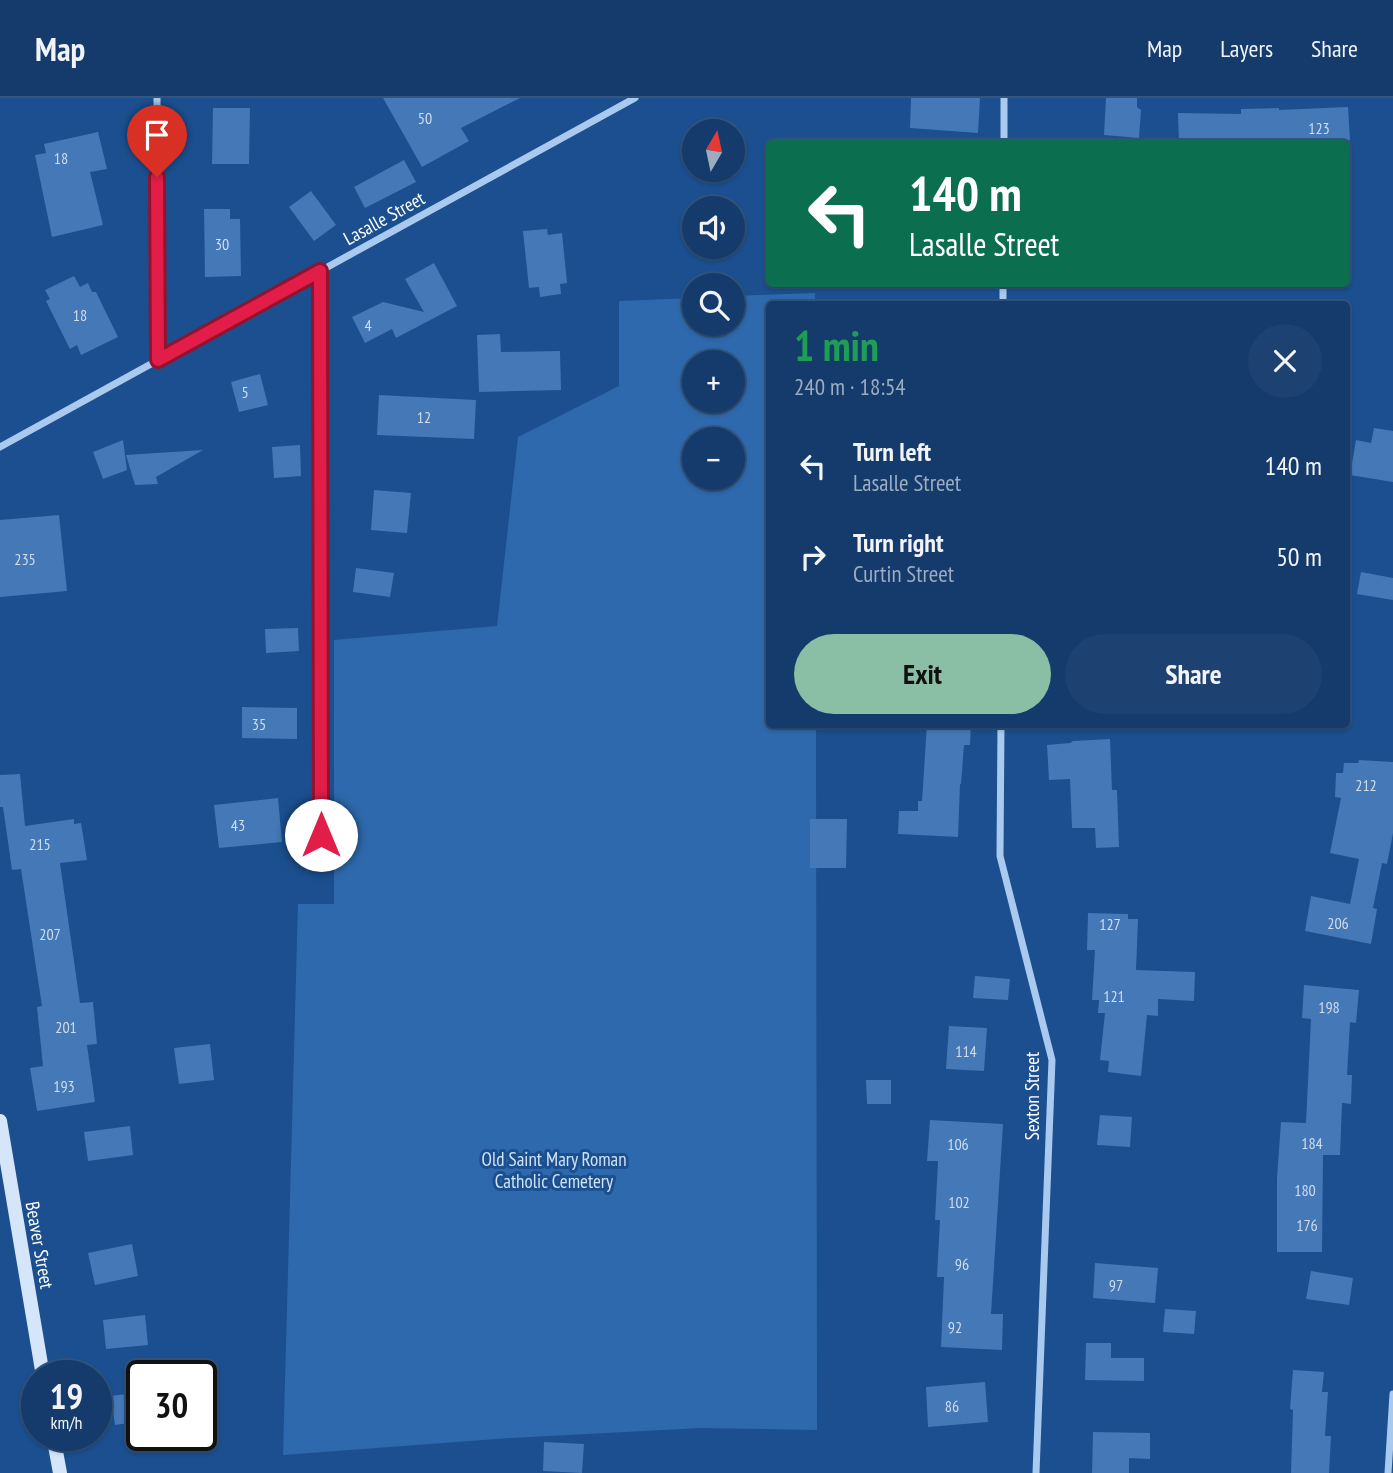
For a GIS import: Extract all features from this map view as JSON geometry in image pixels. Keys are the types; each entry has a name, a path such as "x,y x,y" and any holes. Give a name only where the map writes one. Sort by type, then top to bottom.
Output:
{"main road":[{"name":"Beaver Street","path":"0,1121 40,1360"},
{"path":"56,1451 60,1473"}],"street":[{"path":"157,98 158,360"},
{"name":"Lasalle Street","path":"0,447 635,98"},
{"path":"1004,98 1004,140"},
{"path":"320,271 321,835"},
{"name":"Sexton Street","path":"1001,728 1000,856 1052,1060 1036,1473"},
{"path":"1388,1473 1393,1394"}],"green space":[{"name":"Old Saint Mary Roman Catholic Cemetery","path":"815,293 815,301 766,301 766,728 816,728 817,1430 701,1428 511,1438 283,1455 298,904 334,904 334,640 497,626 518,437 619,386 619,301 682,299 682,336 745,336 745,296"}],"building":[{"path":"383,98 520,98 461,128 469,141 422,167"},
{"path":"911,98 980,98 978,133 910,128"},
{"path":"1106,98 1137,98 1137,107 1141,110 1139,138 1104,135"},
{"path":"1348,107 1350,140 1179,140 1178,113 1241,114 1241,109"},
{"path":"213,108 250,108 249,164 212,164"},
{"path":"98,132 107,169 90,172 103,225 52,237 35,155 46,153 44,144"},
{"path":"404,160 416,182 365,208 354,187"},
{"path":"311,191 336,225 314,241 289,207"},
{"path":"204,209 230,209 230,219 240,219 241,276 205,277"},
{"path":"547,229 548,235 562,233 567,283 560,284 561,294 540,297 539,287 529,288 523,231"},
{"path":"434,263 457,306 396,338 392,329 365,343 352,317 383,302 424,312 405,279"},
{"path":"74,276 80,287 88,283 92,292 96,292 118,337 81,355 77,345 70,349 46,301 50,299 45,290"},
{"path":"500,334 501,352 560,351 561,390 479,392 477,335"},
{"path":"260,374 268,405 239,412 231,382"},
{"path":"379,395 476,400 474,439 377,435"},
{"path":"1374,428 1393,431 1393,482 1350,475 1356,440 1371,443"},
{"path":"123,440 127,470 103,479 93,452"},
{"path":"300,445 301,476 274,478 272,447"},
{"path":"203,450 156,477 158,484 135,485 126,455"},
{"path":"374,490 411,493 407,533 371,530"},
{"path":"59,515 67,591 0,597 0,520"},
{"path":"356,568 394,573 390,597 353,592"},
{"path":"1361,572 1393,578 1393,600 1357,594"},
{"path":"298,628 299,651 266,653 265,629"},
{"path":"242,707 297,708 297,739 242,738"},
{"path":"927,728 971,728 970,745 964,745 958,837 898,834 899,811 918,811 918,801 922,801"},
{"path":"1110,739 1112,790 1117,790 1119,847 1096,848 1095,828 1072,828 1070,779 1049,780 1047,745"},
{"path":"1359,760 1393,762 1393,833 1387,864 1382,863 1373,908 1377,909 1371,944 1305,931 1311,896 1350,904 1359,859 1330,853 1341,798 1335,797 1336,773 1343,773 1344,763 1358,763"},
{"path":"20,774 25,826 74,819 74,824 81,823 87,860 60,863 80,1003 93,1002 97,1044 87,1045 95,1102 37,1111 30,1068 43,1066 37,1007 42,1006 21,869 12,870 3,807 0,807 0,775"},
{"path":"278,798 282,842 219,848 214,805"},
{"path":"810,819 847,819 846,868 810,868"},
{"path":"1088,913 1128,914 1128,919 1138,919 1136,970 1195,972 1194,1001 1158,999 1158,1016 1147,1015 1141,1076 1108,1072 1109,1061 1100,1060 1105,1013 1098,1013 1099,1000 1092,1000 1095,950 1087,950"},
{"path":"975,976 1010,979 1008,1000 973,998"},
{"path":"1304,985 1359,990 1356,1023 1350,1022 1347,1075 1352,1075 1351,1104 1342,1103 1340,1155 1323,1155 1322,1252 1277,1252 1277,1178 1281,1122 1306,1123 1311,1019 1302,1018"},
{"path":"949,1026 987,1028 984,1071 946,1069"},
{"path":"210,1044 214,1080 179,1084 174,1048"},
{"path":"866,1080 891,1080 891,1104 867,1104"},
{"path":"1100,1115 1132,1117 1130,1147 1097,1145"},
{"path":"930,1120 1003,1124 991,1314 1003,1314 1002,1350 941,1347 944,1277 937,1277 940,1220 935,1220 938,1161 927,1161"},
{"path":"130,1126 133,1155 88,1161 84,1132"},
{"path":"132,1244 138,1276 95,1285 88,1253"},
{"path":"1095,1263 1158,1268 1155,1303 1093,1298"},
{"path":"1311,1271 1353,1278 1349,1305 1306,1299"},
{"path":"1165,1309 1196,1311 1194,1334 1163,1332"},
{"path":"145,1315 148,1345 106,1349 103,1320"},
{"path":"1086,1343 1111,1343 1111,1358 1144,1358 1144,1381 1085,1380"},
{"path":"1293,1370 1324,1372 1322,1392 1328,1392 1325,1436 1331,1436 1329,1473 1291,1473 1293,1410 1290,1409"},
{"path":"985,1382 988,1422 928,1427 926,1387"},
{"path":"126,1394 126,1423 115,1425 112,1396"},
{"path":"1093,1432 1150,1433 1150,1459 1129,1458 1129,1473 1092,1473"},
{"path":"544,1442 584,1444 582,1473 543,1471"}],"route":[{"path":"157,177 158,360 320,271 321,835"}]}
